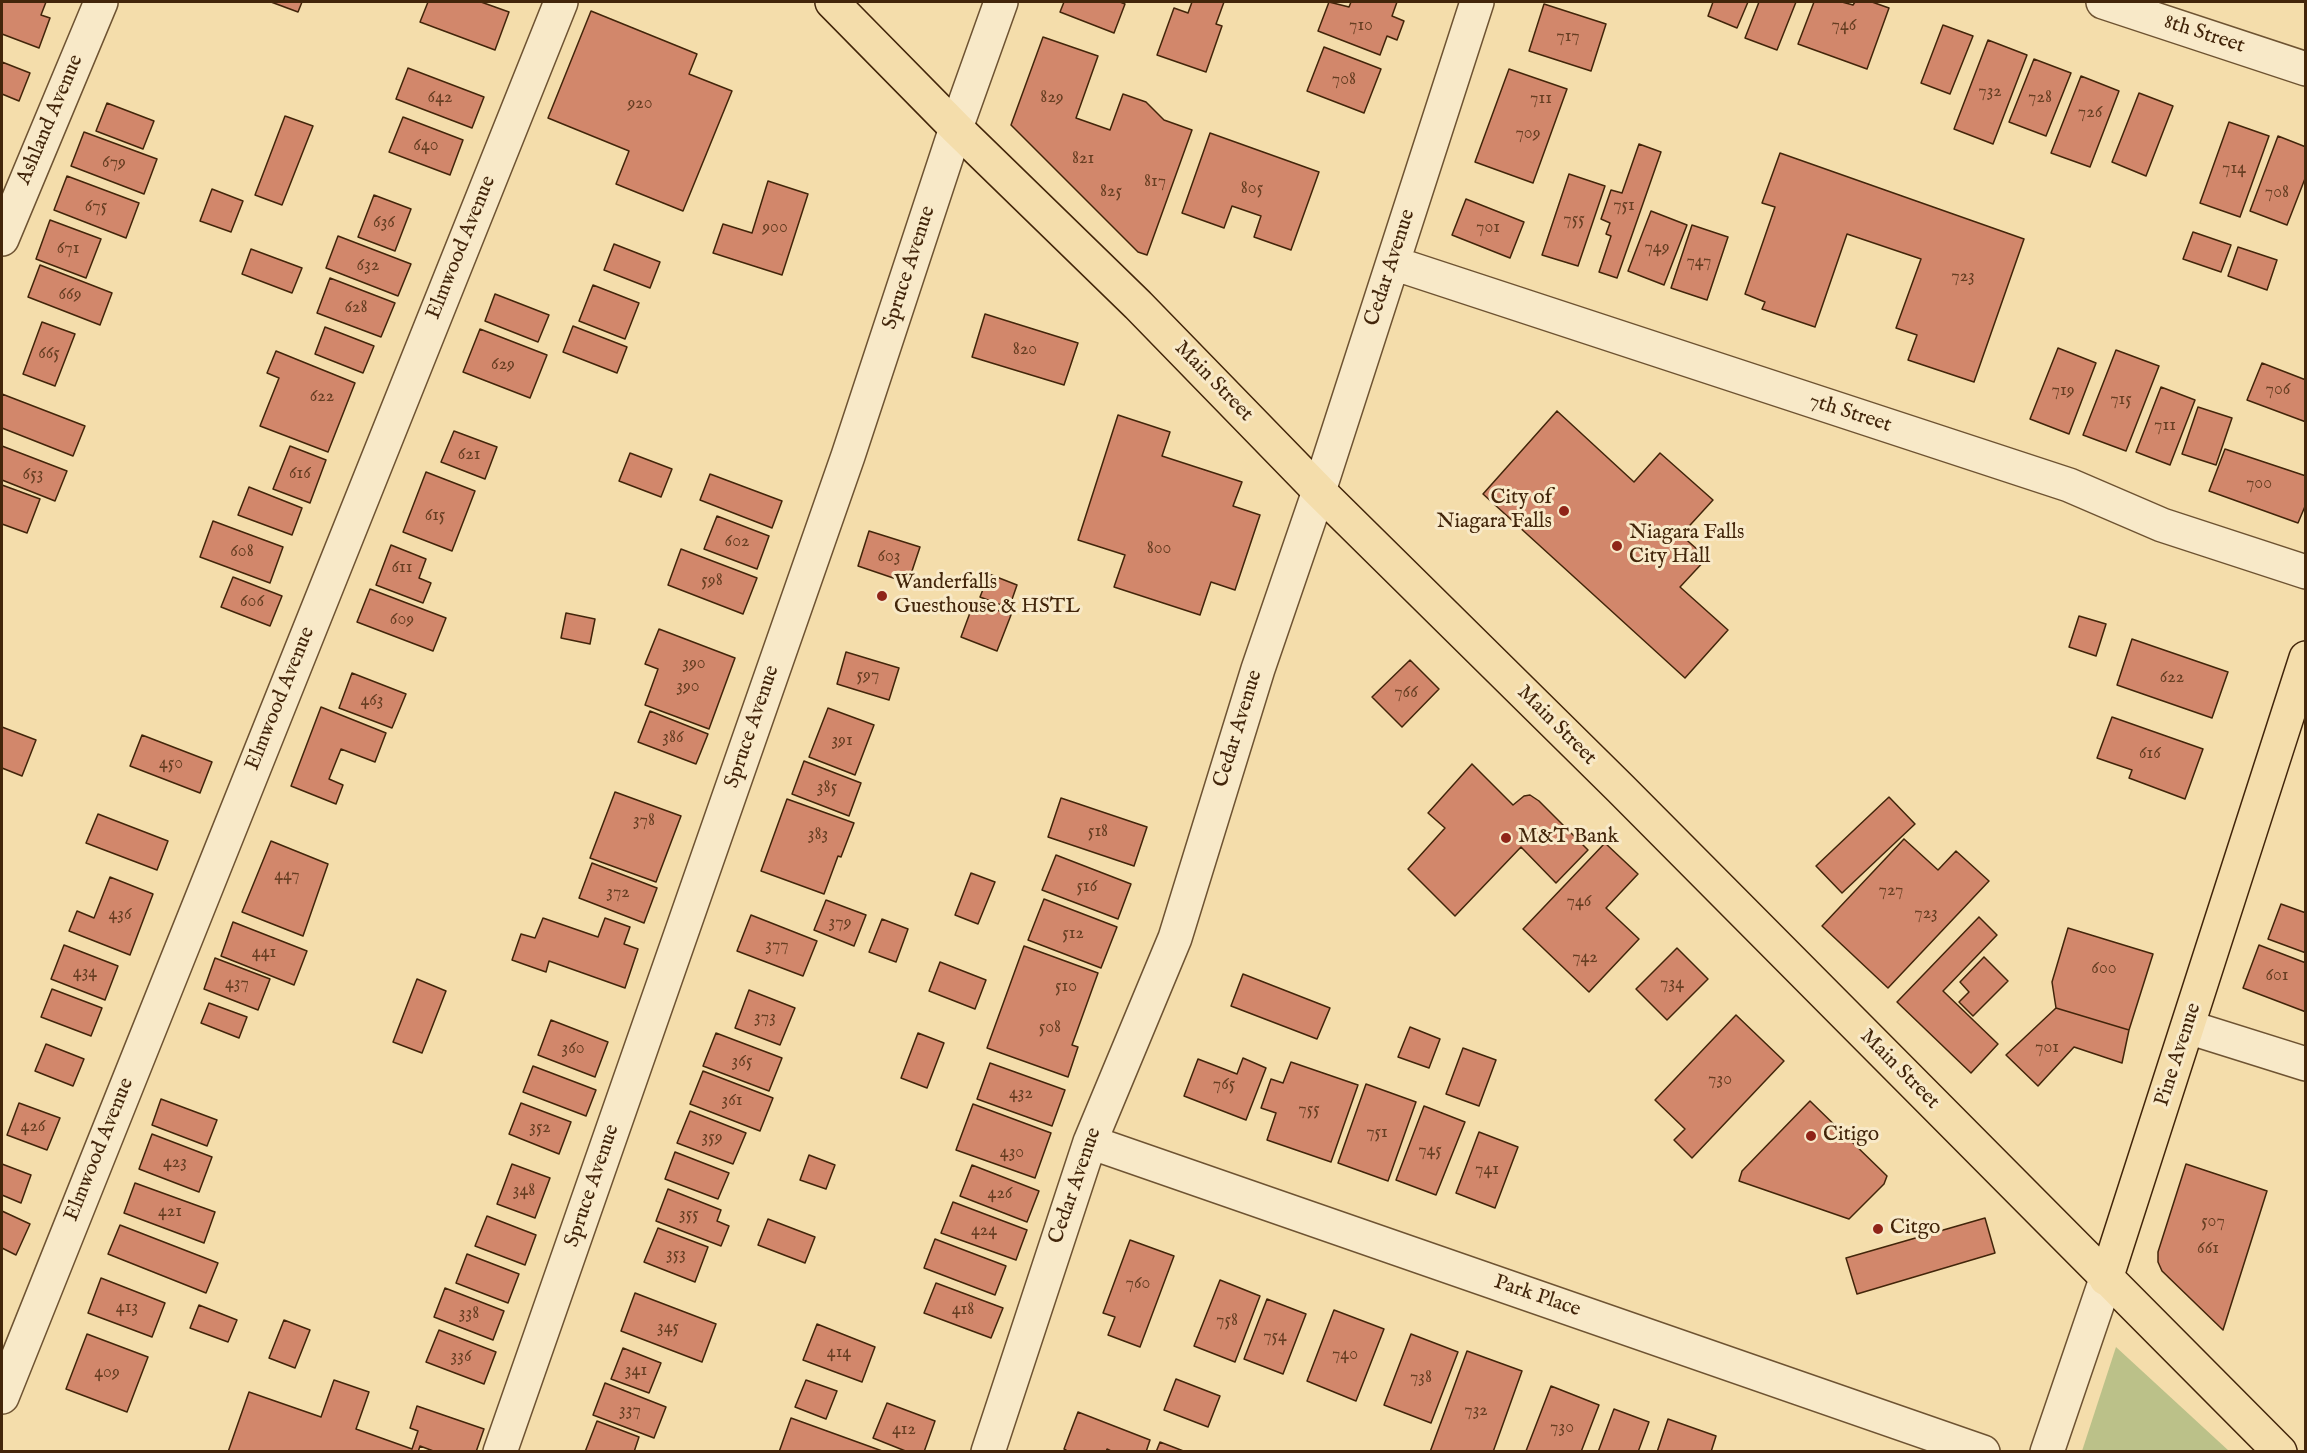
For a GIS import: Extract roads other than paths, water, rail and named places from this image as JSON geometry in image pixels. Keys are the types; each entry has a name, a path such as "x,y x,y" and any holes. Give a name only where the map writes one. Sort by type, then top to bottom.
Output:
{"main road":[{"name":"Main Street","path":"832,2 956,128 1138,305 1319,491 1636,805 2280,1452"},
{"name":"Pine Avenue","path":"2106,1279 2306,657"}],"street":[{"name":"Ashland Avenue","path":"2,239 101,2"},
{"name":"Elmwood Avenue","path":"2,1397 561,2"},
{"name":"Spruce Avenue","path":"500,1452 848,456 956,128 1001,2"},
{"name":"Cedar Avenue","path":"988,1452 1090,1142 1175,938 1258,669 1319,491 1477,2"},
{"name":"8th Street","path":"2103,2 2306,69"},
{"name":"7th Street","path":"1393,263 2069,485 2162,525 2306,572"},
{"path":"2188,1028 2306,1064"},
{"name":"Park Place","path":"1090,1142 1983,1452"},
{"name":"Pine Avenue","path":"2047,1452 2106,1279"}],"place":[{"name":"City of Niagara Falls","path":"1564,511"},
{"name":"Niagara Falls City Hall","path":"1617,546"},
{"name":"Wanderfalls Guesthouse & HSTL","path":"882,596"},
{"name":"M&T Bank","path":"1506,838"},
{"name":"Citigo","path":"1811,1136"},
{"name":"Citgo","path":"1878,1229"}]}
